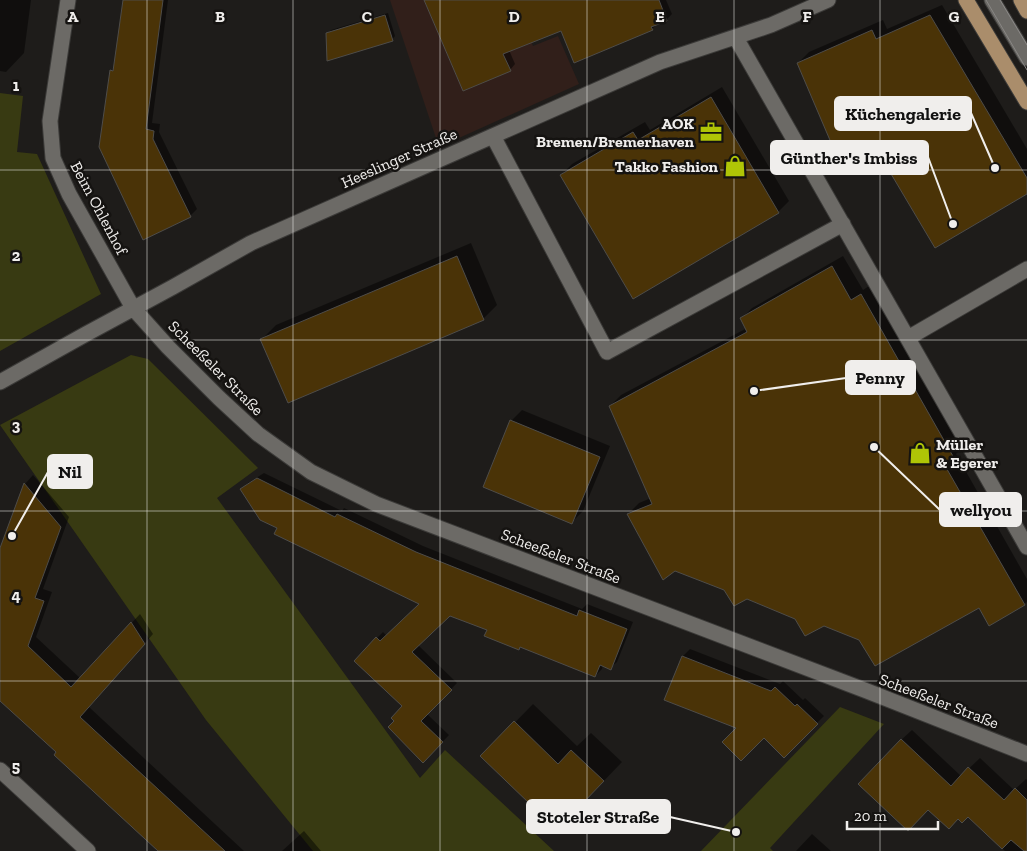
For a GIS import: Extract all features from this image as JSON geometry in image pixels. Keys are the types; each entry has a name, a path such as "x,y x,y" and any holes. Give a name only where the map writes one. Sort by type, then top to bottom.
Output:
{"main road":[{"path":"966,0 1027,102"},
{"path":"1021,0 1027,11"}],"street":[{"name":"Beim Ohlenhof","path":"68,0 50,121 53,158 69,194 134,308"},
{"name":"Heeslinger Straße","path":"0,382 251,243 660,62 736,38 828,0"},
{"path":"992,0 1027,58"},
{"path":"736,38 1027,547"},
{"path":"493,136 607,352 843,224"},
{"path":"908,338 1027,269"},
{"name":"Scheeßeler Straße","path":"134,308 168,347 219,398 258,434 311,472 376,504 1027,754"},
{"path":"0,770 88,851"}],"shaded area":[{"path":"390,0 514,0 533,46 558,36 579,84 439,147"}],"green space":[{"path":"0,93 23,96 17,152 37,154 101,294 0,351"},
{"path":"131,355 148,359 258,468 217,498 420,778 445,750 554,851 313,851 206,720 0,425"},
{"path":"840,707 884,724 770,848 773,851 701,851"}],"building":[{"path":"123,0 163,0 146,129 154,131 153,139 191,217 143,240 99,147 110,70 113,71"},
{"path":"424,0 659,0 667,21 651,27 653,30 574,63 561,31 503,54 511,71 463,91"},
{"path":"385,15 393,41 327,61 326,33"},
{"path":"930,15 1027,178 1027,194 935,248 881,157 844,173 797,63 872,30 876,39"},
{"path":"711,97 779,213 633,299 560,175 633,132 638,140"},
{"path":"457,256 484,320 288,403 260,339"},
{"path":"832,266 851,300 861,294 954,458 944,464 1025,605 989,626 979,608 875,666 859,640 824,626 805,636 795,619 747,599 734,606 724,590 675,571 663,580 627,514 652,504 609,406 747,332 740,318"},
{"path":"510,420 600,457 572,524 483,487"},
{"path":"257,478 335,517 337,514 416,552 577,616 579,610 627,629 611,670 600,665 595,677 520,647 519,650 484,636 487,630 450,616 412,652 452,690 421,721 443,742 423,763 388,727 394,721 391,718 402,706 354,661 376,637 380,641 419,604 274,534 277,528 260,520 240,489"},
{"path":"24,483 61,527 35,598 44,601 28,646 71,687 131,622 145,644 80,717 225,851 158,851 54,755 56,752 0,701 0,548"},
{"path":"682,656 771,691 775,687 818,724 784,758 764,738 741,761 722,742 736,728 664,700"},
{"path":"514,721 558,764 571,750 604,781 557,830 480,756"},
{"path":"901,739 951,786 968,767 1004,800 1015,788 1027,800 1027,851 1024,851 1011,840 1002,849 968,817 962,823 958,819 949,829 928,810 908,831 858,784"}],"tram line":[{"path":"986,0 1027,70"},
{"path":"1000,0 1027,45"}],"place":[{"name":"AOK Bremen/Bremerhaven","path":"711,132"},
{"name":"Takko Fashion","path":"735,166"},
{"name":"Küchengalerie","path":"995,168"},
{"name":"Günther's Imbiss","path":"953,224"},
{"name":"Penny","path":"754,391"},
{"name":"wellyou","path":"874,447"},
{"name":"Müller & Egerer","path":"920,453"},
{"name":"Nil","path":"12,536"},
{"name":"Stoteler Straße","path":"736,832"}]}
